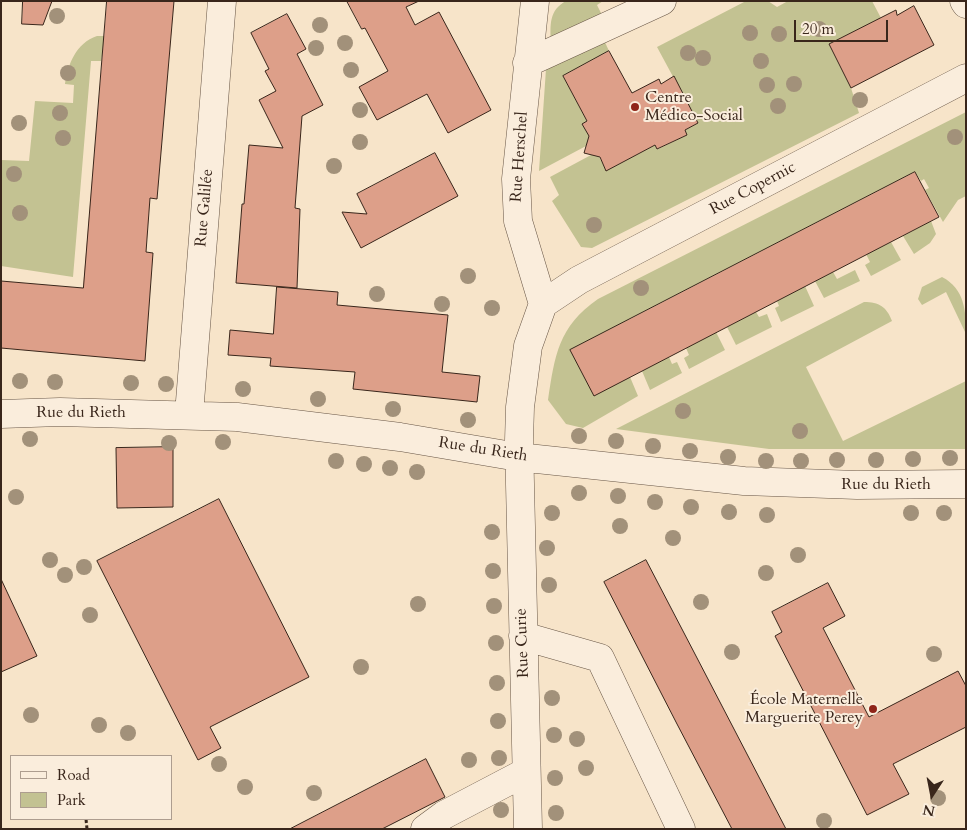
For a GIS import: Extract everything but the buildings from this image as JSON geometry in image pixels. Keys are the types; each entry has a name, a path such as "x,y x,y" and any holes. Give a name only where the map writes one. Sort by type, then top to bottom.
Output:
{"street":[{"name":"Rue Galilée","path":"189,414 222,1"},
{"name":"Rue Herschel","path":"534,1 516,202 522,240 543,304"},
{"path":"527,63 662,1"},
{"name":"Rue Copernic","path":"543,304 579,280 966,78"},
{"path":"518,457 520,407 527,356 532,330 543,304"},
{"name":"Rue du Rieth","path":"1,414 60,412 189,414 281,422 382,434 518,457 744,481 857,485 966,484"},
{"name":"Rue Curie","path":"518,457 528,829"},
{"path":"522,636 600,658 681,829"},
{"path":"424,829 444,815 526,772"}],"green space":[{"path":"566,1 603,1 597,5 604,19 551,43 551,24 554,13"},
{"path":"746,1 768,1 777,7 788,1 872,1 881,18 829,44 851,88 859,113 592,248 581,247 552,201 559,195 550,177 591,155 598,155 607,170 655,145 658,149 687,135 685,130 698,123 657,47"},
{"path":"97,36 106,36 101,61 91,61 73,277 1,266 1,160 29,161 35,101 73,103 74,85 65,84 68,69 78,49"},
{"path":"603,38 609,51 563,76 587,121 591,139 586,146 539,171 546,69"},
{"path":"966,112 966,196 958,200 943,222 925,190 929,188 924,179 921,181 915,172 628,320 630,377 638,396 583,428 566,424 548,400 556,356 566,331 574,320 598,299"},
{"path":"931,221 936,234 930,243 914,254 903,236"},
{"path":"891,242 901,260 871,276 865,265 870,262 866,254"},
{"path":"855,270 860,281 824,298 815,281 833,272 837,279"},
{"path":"942,277 950,282 963,301 966,334 946,292 922,305 918,299 922,287"},
{"path":"805,286 814,306 781,322 775,308 779,306 777,301"},
{"path":"864,302 882,306 888,312 892,321 806,367 843,441 966,381 966,449 769,449 616,429"},
{"path":"756,312 759,317 767,314 772,327 736,345 727,327"},
{"path":"716,332 725,350 689,369 684,358 689,355 686,348"},
{"path":"669,357 672,364 677,362 682,373 650,390 642,371"}],"place":[{"name":"Centre Médico-Social","path":"635,107"},
{"name":"École Maternelle Marguerite Perey","path":"873,709"}]}
